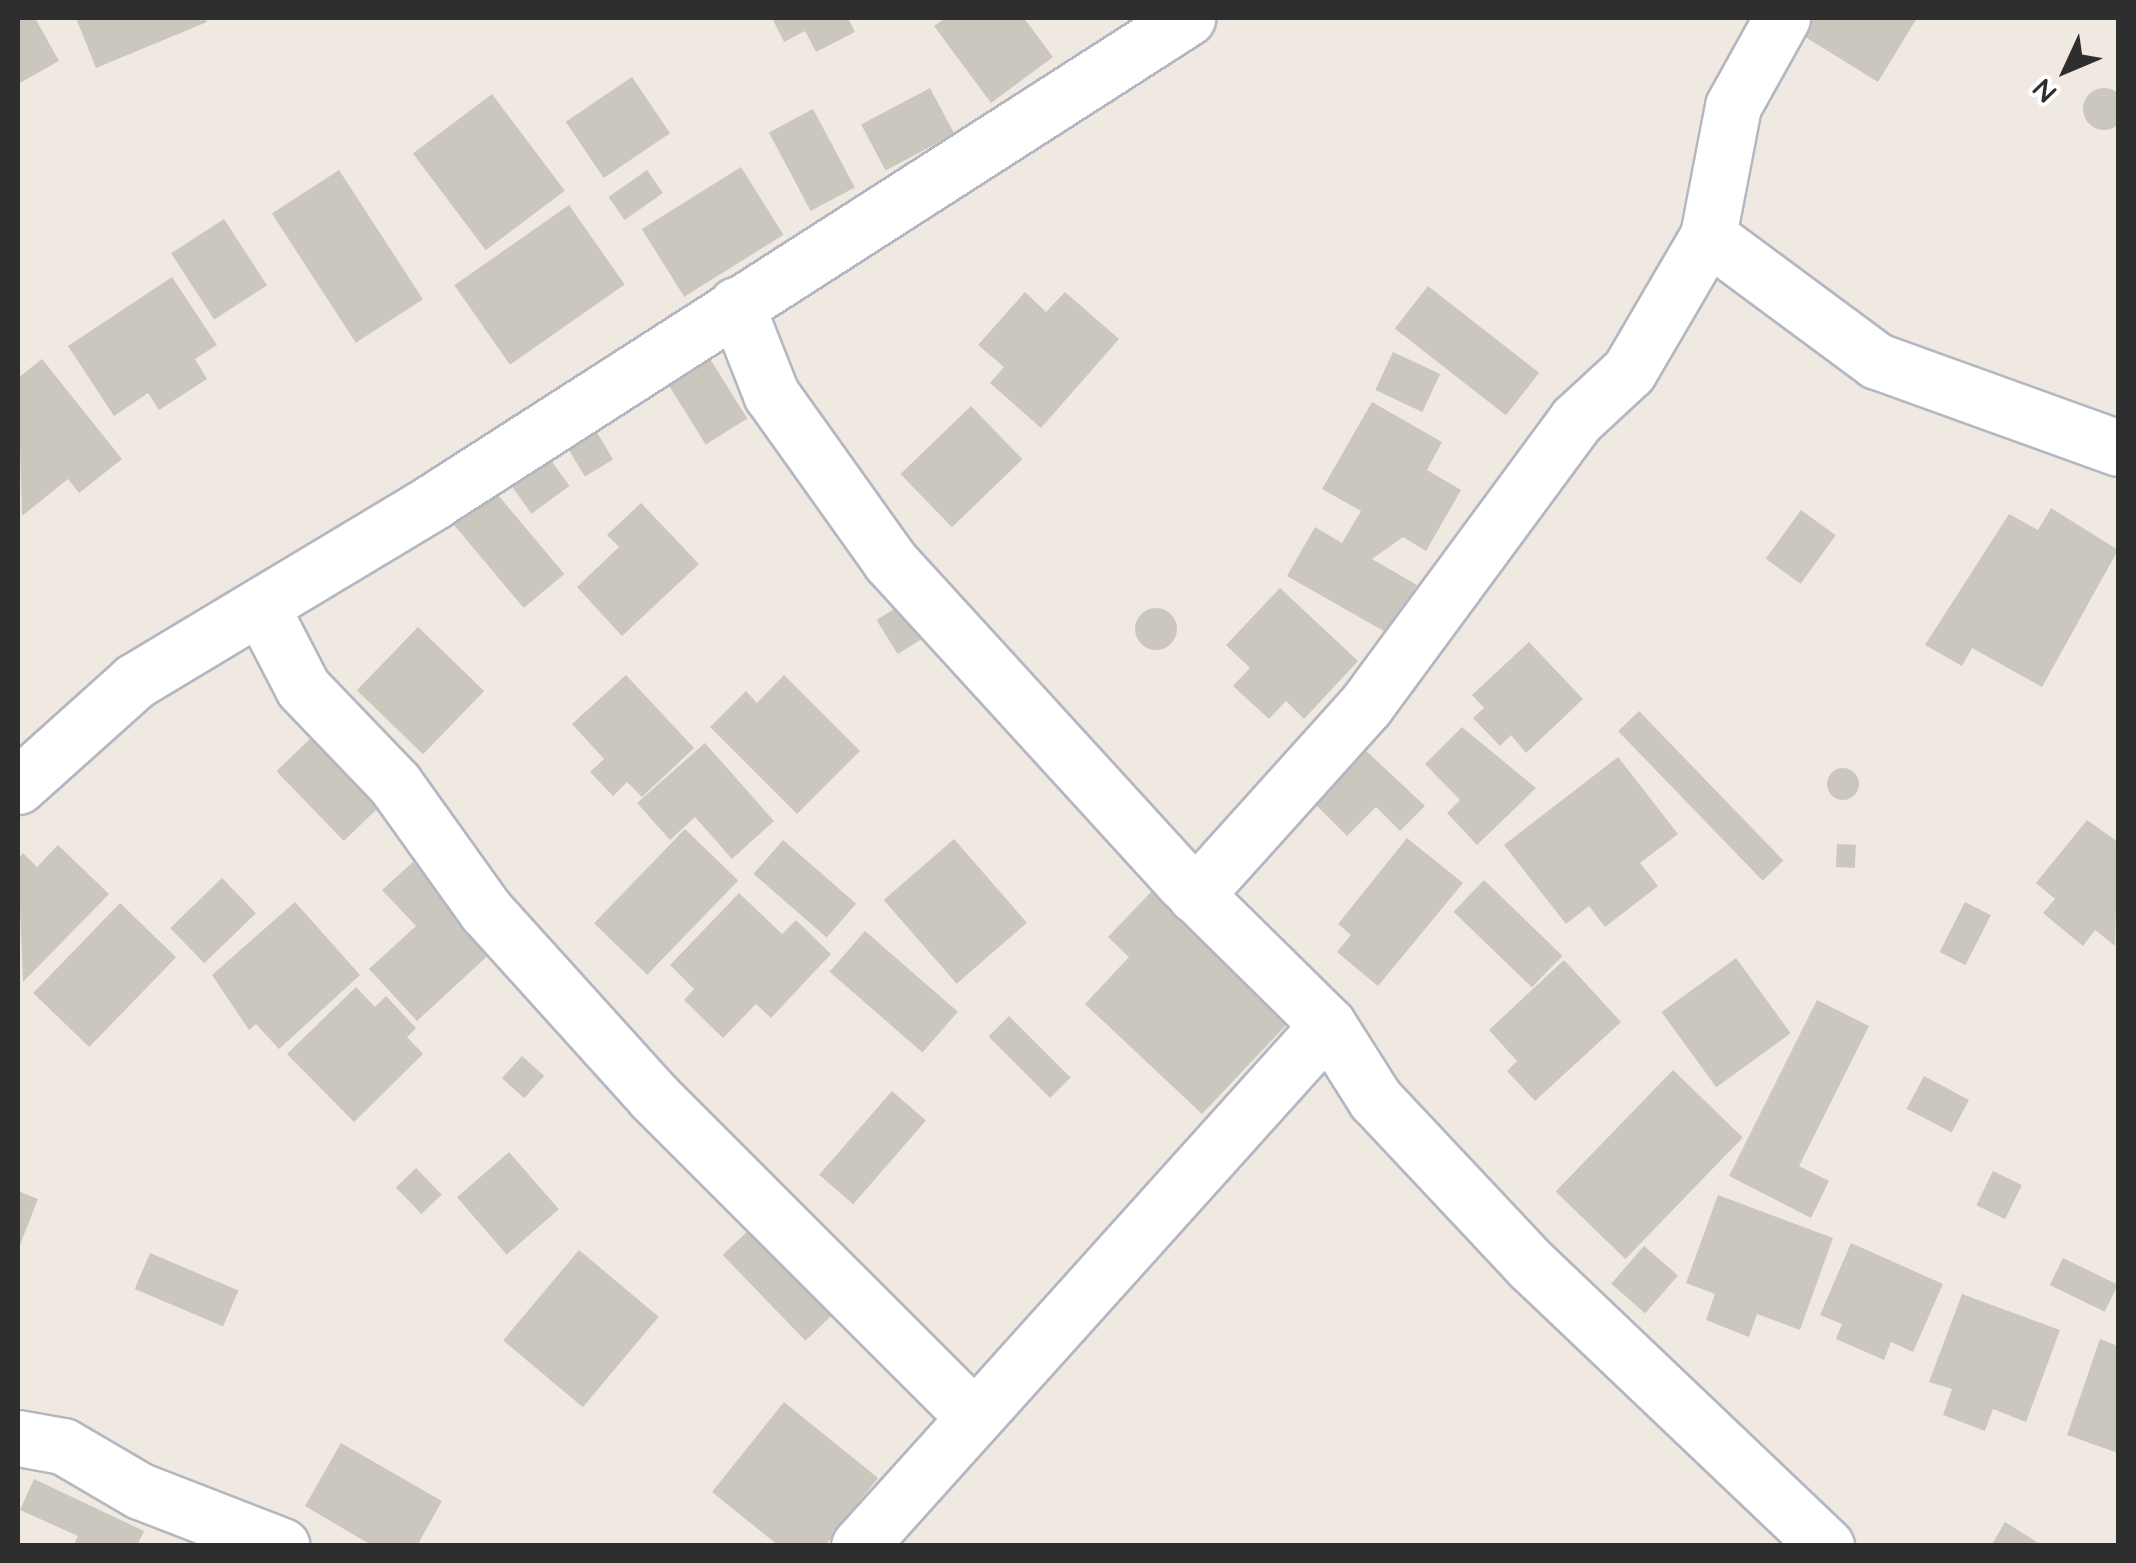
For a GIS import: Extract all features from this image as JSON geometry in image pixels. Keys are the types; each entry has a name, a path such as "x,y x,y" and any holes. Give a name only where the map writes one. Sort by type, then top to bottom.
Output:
{"street":[{"path":"18,786 135,681 261,607 1187,18"},
{"path":"1195,895 1366,705 1576,420 1629,371 1708,236 1733,106 1782,18"},
{"path":"1708,236 1877,361 2118,448"},
{"path":"736,306 772,394 890,561 1195,895 1328,1026 1375,1099 1532,1266 1826,1546"},
{"path":"261,607 303,688 395,784 486,911 653,1096 973,1416"},
{"path":"859,1546 1328,1026"},
{"path":"18,1438 64,1446 140,1491 282,1546"}],"building":[{"path":"18,18 35,18 59,61 18,84"},
{"path":"76,18 205,18 207,22 96,68"},
{"path":"772,18 848,18 855,32 816,52 805,31 784,42"},
{"path":"945,18 1024,18 1053,57 991,103 934,26"},
{"path":"1813,18 1917,18 1878,82 1802,35"},
{"path":"632,77 670,133 604,178 566,122"},
{"path":"930,88 954,134 886,171 861,125"},
{"path":"2104,88 2119,94 2125,109 2119,124 2104,130 2089,124 2083,109 2089,94"},
{"path":"492,94 565,191 486,250 413,154"},
{"path":"813,109 855,188 811,211 769,132"},
{"path":"741,167 783,235 684,297 642,229"},
{"path":"339,170 423,299 356,343 272,214"},
{"path":"647,170 663,193 625,220 608,197"},
{"path":"569,205 625,284 510,365 454,285"},
{"path":"224,219 267,285 214,320 171,253"},
{"path":"172,277 217,345 195,359 207,379 159,410 148,393 114,416 68,346"},
{"path":"1428,286 1539,373 1506,415 1395,329"},
{"path":"1025,292 1046,312 1065,292 1119,339 1041,428 990,383 1004,367 978,345"},
{"path":"1393,352 1440,374 1422,412 1375,390"},
{"path":"707,354 747,418 706,444 665,380"},
{"path":"42,359 122,459 79,493 68,479 22,516 18,378"},
{"path":"1372,402 1442,442 1427,470 1461,490 1426,551 1403,537 1372,559 1417,585 1389,634 1287,576 1315,527 1342,543 1361,511 1322,489"},
{"path":"971,406 1022,459 952,527 901,474"},
{"path":"590,421 613,460 585,477 562,438"},
{"path":"539,444 570,486 532,514 501,472"},
{"path":"493,489 564,574 524,608 452,523"},
{"path":"641,503 699,564 622,636 577,587 619,547 607,535"},
{"path":"2051,508 2118,550 2042,687 1972,648 1962,666 1925,645 2009,514 2038,530"},
{"path":"1801,510 1836,535 1801,584 1766,559"},
{"path":"1280,588 1358,661 1304,719 1286,701 1269,719 1233,686 1250,668 1226,645"},
{"path":"907,601 928,635 898,654 876,620"},
{"path":"1156,608 1171,614 1177,629 1171,644 1156,650 1141,644 1135,629 1141,614"},
{"path":"418,627 484,691 423,754 357,690"},
{"path":"1529,642 1583,699 1526,753 1511,735 1500,746 1473,718 1484,708 1472,695"},
{"path":"626,675 694,748 642,797 627,782 613,796 590,772 604,759 572,724"},
{"path":"784,675 860,751 797,814 710,727 746,691 757,703"},
{"path":"1639,711 1783,861 1763,881 1618,731"},
{"path":"1462,727 1536,788 1477,845 1447,813 1460,800 1425,764"},
{"path":"316,733 383,803 344,841 276,771"},
{"path":"705,743 774,821 732,859 695,817 670,840 637,803"},
{"path":"1361,746 1425,806 1400,831 1376,807 1347,836 1310,799"},
{"path":"1618,757 1678,834 1640,863 1658,886 1605,927 1589,906 1566,924 1504,845"},
{"path":"1843,768 1854,773 1859,784 1854,795 1843,800 1832,795 1827,784 1832,773"},
{"path":"2087,820 2118,842 2115,946 2095,930 2083,946 2043,913 2055,899 2036,883"},
{"path":"685,829 738,880 647,975 594,923"},
{"path":"1407,838 1463,883 1378,986 1337,952 1351,935 1338,924"},
{"path":"954,839 1027,923 957,984 884,900"},
{"path":"783,840 856,904 827,938 753,874"},
{"path":"1837,844 1856,845 1855,868 1836,867"},
{"path":"58,845 109,894 23,982 18,859 23,853 37,867"},
{"path":"413,862 494,950 417,1021 369,969 416,926 382,890"},
{"path":"222,878 256,913 204,963 170,928"},
{"path":"1484,880 1562,956 1532,987 1453,912"},
{"path":"1152,891 1290,1021 1202,1114 1085,1004 1129,957 1108,937"},
{"path":"739,893 782,934 796,920 831,954 771,1018 756,1004 723,1038 684,1000 694,989 670,965"},
{"path":"295,902 360,975 279,1049 256,1024 249,1030 212,975"},
{"path":"1965,902 1991,915 1965,965 1940,952"},
{"path":"120,903 176,957 89,1047 33,993"},
{"path":"865,931 958,1012 922,1052 830,972"},
{"path":"1736,958 1791,1033 1716,1087 1662,1012"},
{"path":"1564,960 1621,1022 1535,1101 1507,1071 1517,1061 1489,1030"},
{"path":"356,987 375,1007 386,996 416,1028 407,1037 423,1054 354,1122 287,1054"},
{"path":"1817,1000 1869,1026 1799,1166 1829,1181 1811,1218 1729,1176"},
{"path":"1009,1016 1071,1078 1050,1098 988,1037"},
{"path":"522,1056 544,1076 524,1098 502,1078"},
{"path":"1673,1070 1743,1137 1625,1259 1556,1192"},
{"path":"1924,1076 1969,1100 1952,1133 1907,1109"},
{"path":"892,1091 926,1121 853,1204 819,1175"},
{"path":"509,1152 559,1209 507,1255 457,1197"},
{"path":"416,1168 442,1195 422,1214 396,1187"},
{"path":"1993,1171 2022,1185 2005,1219 1976,1205"},
{"path":"18,1191 38,1199 18,1250"},
{"path":"1718,1195 1833,1238 1800,1330 1757,1314 1749,1337 1706,1320 1715,1294 1686,1283"},
{"path":"758,1221 841,1307 805,1341 723,1255"},
{"path":"1851,1243 1943,1284 1913,1352 1891,1342 1884,1360 1836,1339 1842,1324 1820,1315"},
{"path":"1644,1246 1678,1276 1645,1313 1611,1284"},
{"path":"579,1250 659,1317 583,1407 503,1340"},
{"path":"150,1253 238,1291 223,1326 135,1289"},
{"path":"2063,1258 2118,1285 2105,1312 2050,1285"},
{"path":"1962,1294 2060,1330 2026,1422 1993,1409 1985,1431 1943,1415 1952,1389 1929,1382"},
{"path":"2100,1339 2118,1346 2118,1453 2067,1435"},
{"path":"784,1402 878,1478 825,1546 779,1546 712,1492"},
{"path":"341,1443 442,1501 417,1546 373,1546 305,1506"},
{"path":"34,1479 144,1531 137,1546 73,1546 78,1536 20,1510"},
{"path":"2005,1522 2043,1546 1991,1546"}]}
